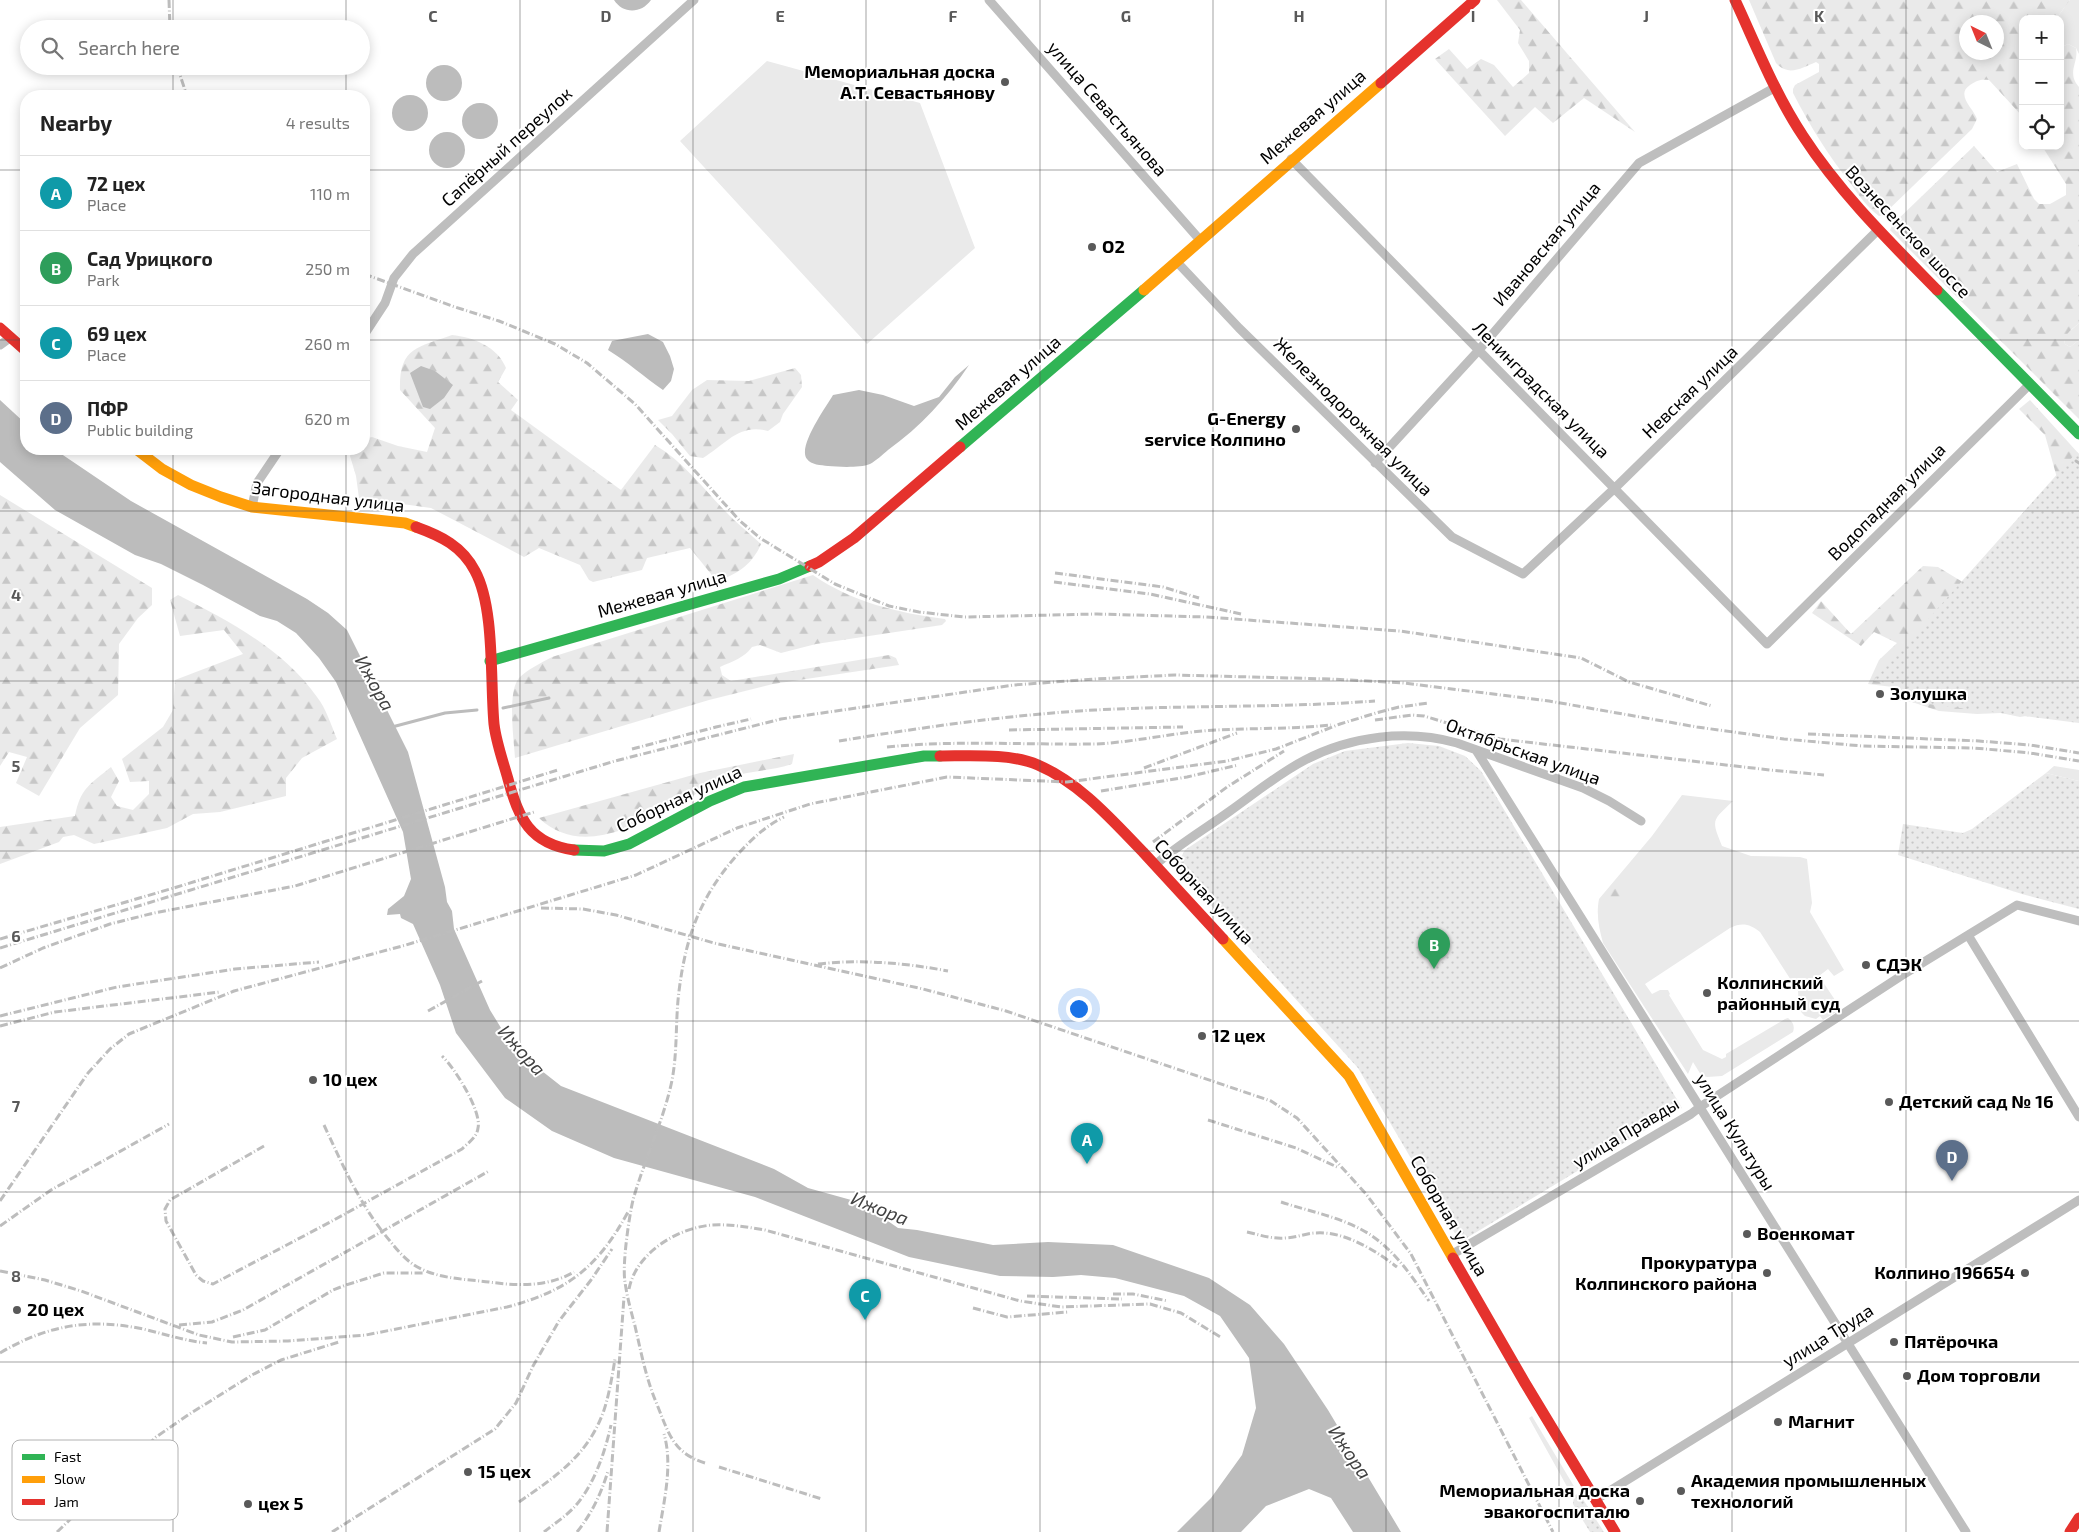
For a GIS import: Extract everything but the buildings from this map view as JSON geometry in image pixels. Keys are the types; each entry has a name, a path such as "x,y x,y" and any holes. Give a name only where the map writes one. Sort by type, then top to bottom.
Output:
{"main road":[{"name":"Межевая улица","path":"490,662 778,579 820,562 841,548 889,509 1176,261 1475,0"},
{"name":"Вознесенское шоссе","path":"1735,0 1776,87 1808,143 1837,183 1878,230 2079,434"},
{"path":"0,328 20,345"},
{"name":"Загородная улица","path":"145,455 183,482 227,501 252,507 405,523 424,528 450,542 470,562 484,591 496,737 519,812"},
{"name":"Соборная улица","path":"519,812 531,830 545,842 572,851 604,851 629,844 729,792 757,783 924,756 1007,758 1038,765 1067,782 1105,812 1349,1076 1451,1255 1615,1532"},
{"path":"2070,1532 2079,1518"}],"street":[{"name":"Сапёрный переулок","path":"370,326 385,302 394,278 413,254 694,0"},
{"name":"улица Севастьянова","path":"989,0 1200,240"},
{"name":"Ивановская улица","path":"1375,463 1478,351 1592,215 1639,163 1776,87"},
{"name":"Ленинградская улица","path":"1292,159 1478,351 1616,487 1767,644"},
{"name":"Невская улица","path":"1523,574 1616,487 1878,230"},
{"name":"Железнодорожная улица","path":"1176,261 1239,328 1452,537 1523,574"},
{"path":"0,345 11,337"},
{"name":"Водопадная улица","path":"1767,644 2030,384"},
{"path":"252,507 257,483 276,455"},
{"name":"Октябрьская улица","path":"1155,865 1282,774 1305,760 1339,746 1376,737 1417,736 1438,738 1476,750 1583,788 1609,801 1640,821"},
{"name":"улица Культуры","path":"1476,750 1966,1532"},
{"name":"улица Правды","path":"1451,1255 1679,1122 1901,976 2017,905 2079,921"},
{"path":"1968,935 2079,1117"},
{"name":"улица Труда","path":"1595,1500 2079,1200"}],"green space":[{"path":"1497,0 1521,0 1635,132 1584,98 1553,123 1535,107 1505,136 1435,59 1449,49 1467,69 1481,59 1494,65 1513,87 1529,73 1529,61 1518,43 1520,30"},
{"path":"1749,0 2070,0 2059,15 2019,15 2019,113 1989,80 1979,80 1970,85 1964,93 1977,119 1972,129 1883,215 1879,216 1864,202 1835,162 1813,129 1793,93 1795,85 1819,72 1819,64 1816,62 1795,70 1785,70 1776,63"},
{"path":"2070,0 2079,0 2079,54 2076,48 2068,44 2064,46 2064,15 2059,15"},
{"path":"2068,44 2076,48 2073,77 2079,87 2079,323 2069,332 2065,344 2070,347 2079,340 2079,419 1890,230 1893,224 1974,146 1997,172 2017,164 2034,199 2039,204 2050,204 2066,195 2066,184 2045,150 2064,150 2064,46"},
{"path":"767,61 920,103 975,248 867,344 680,141"},
{"path":"2079,323 2079,340 2070,347 2065,344 2065,336"},
{"path":"452,335 468,338 491,349 497,354 506,368 498,382 518,400 511,410 621,490 655,445 687,470 734,520 761,544 753,559 736,573 714,583 711,574 690,548 647,558 642,570 593,582 589,580 580,565 539,548 524,557 431,508 359,498 356,476 350,456 370,455 370,438 427,452 435,428 400,390 403,365 407,357 412,351"},
{"path":"795,368 801,375 802,387 783,414 780,422 768,431 758,429 741,432 703,458 690,456 658,420 672,416 692,390 707,380 749,381"},
{"path":"2030,400 2079,454 2079,605 2052,711 2020,717 2001,713 1977,714 1939,711 1903,699 1893,687 1868,684 1879,660 1897,643 1874,632 1861,646 1812,613 1821,601 1851,634 1923,566 1938,567 1979,592 2061,492 2045,435 2019,409"},
{"path":"2077,452 2079,454 2079,723 1896,700 1898,684 1873,681"},
{"path":"0,495 152,588 152,605 138,618 119,644 118,695 80,728 39,796 16,783 27,757 9,752 0,766"},
{"path":"813,575 843,592 876,605 893,610 945,619 946,621 942,625 816,644 781,653 760,645 752,647 742,657 720,667 722,675 731,681 889,655 896,658 899,665 773,684 709,700 515,758 512,716 513,694 519,678 530,669 552,657"},
{"path":"178,595 235,626 272,650 288,664 320,701 337,739 302,758 286,778 286,796 220,812 193,814 167,828 94,844 74,835 63,837 59,842 0,864 0,827 75,816 83,793 111,767 119,781 111,797 117,806 133,810 149,794 149,781 130,782 122,759 163,727 173,710 175,680 243,654 224,630 180,636 170,600"},
{"path":"1408,743 1439,746 1465,756 1481,771 1682,1108 1460,1242 1358,1068 1179,870 1178,863 1185,850 1313,764 1345,751"},
{"path":"794,754 792,764 728,778 660,814 609,834 584,837 560,832 539,818 700,773"},
{"path":"2054,766 2079,770 2079,781 2046,773"},
{"path":"2046,773 2079,781 2079,909 2022,894 1898,855 1903,824 1963,833 1972,829"},
{"path":"1682,795 1733,801 1715,821 1722,846 1751,856 1800,857 1807,859 1812,903 1810,912 1844,970 1834,976 1828,969 1819,976 1841,1009 1823,1020 1820,1016 1816,1019 1805,1016 1799,1009 1798,991 1760,932 1753,927 1742,925 1730,928 1645,984 1652,994 1660,990 1668,990 1669,995 1703,1050 1722,1059 1726,1057 1726,1054 1785,1019 1788,1018 1791,1021 1794,1026 1793,1032 1722,1076 1707,1077 1701,1075 1693,1062 1688,1074 1603,943 1598,921 1599,899 1652,836"},
{"path":"1611,888 1620,888 1625,896 1619,906 1608,907 1604,897"},
{"path":"1532,1416 1575,1488 1570,1492 1529,1418"},
{"path":"1579,1493 1604,1532 1590,1532 1573,1504 1574,1496"}],"water":[{"path":"614,0 651,0 642,8 627,10 618,5"},
{"path":"444,65 451,66 457,70 461,76 461,90 457,96 451,100 444,101 437,100 431,96 427,90 426,83 427,76 431,70 437,66"},
{"path":"410,95 417,96 423,100 427,106 427,120 423,126 417,130 410,131 403,130 397,126 393,120 392,113 393,106 397,100 403,96"},
{"path":"480,103 487,104 493,108 497,114 497,128 493,134 487,138 480,139 473,138 467,134 463,128 462,121 463,114 467,108 473,104"},
{"path":"447,132 454,133 460,137 464,143 464,157 460,163 454,167 447,168 440,167 434,163 430,157 429,150 430,143 434,137 440,133"},
{"path":"648,334 663,342 674,369 671,381 663,390 608,350 612,341"},
{"path":"969,365 952,389 932,411 911,432 872,463 861,466 838,467 816,464 807,459 805,453 809,437 833,395 859,390 883,395 914,406 939,397 955,377"},
{"path":"421,366 435,371 453,385 444,398 430,409 423,407 410,373"},
{"name":"Ижора","path":"0,400 20,418 20,455 63,455 131,501 307,599 328,613 347,630 408,752 445,887 447,902 452,911 454,929 490,1010 514,1049 561,1086 774,1169 808,1188 862,1203 898,1228 993,1245 1048,1242 1113,1245 1209,1278 1250,1305 1284,1344 1328,1410 1401,1532 1353,1532 1331,1498 1309,1489 1266,1506 1241,1532 1177,1532 1211,1498 1242,1455 1256,1408 1249,1358 1220,1316 1184,1296 1115,1278 1081,1275 1053,1277 1000,1276 909,1257 755,1197 614,1158 552,1131 505,1098 456,1033 440,985 413,924 401,918 400,914 387,915 388,909 404,896 411,879 403,832 336,682 319,658 296,633 277,621 260,616 161,564 135,555 55,510 0,462"}],"waterway":[{"path":"503,708 549,698"},
{"path":"392,727 445,713 477,710"}],"railway":[{"path":"169,0 170,20"},
{"path":"180,75 185,90"},
{"path":"370,276 499,321 555,344 587,363 635,404 739,520 760,538 835,584 889,606 919,612 964,617 1097,614 1206,617 1400,631 1581,658 1629,682 1712,706"},
{"path":"1055,573 1163,587 1199,598"},
{"path":"1054,582 1150,594 1241,614"},
{"path":"0,948 615,761 781,719 1014,685 1175,675 1404,683 1549,701 1697,727 1784,739 1862,746 1974,748 2030,753 2079,761"},
{"path":"839,741 967,722 1063,712 1130,708 1305,705 1375,701"},
{"path":"0,1201 88,1073 110,1049 129,1034 234,991 406,945 636,875 737,828 810,804 947,777 1067,782 1227,761 1276,749 1340,724 1376,713 1399,707 1429,703"},
{"path":"1375,720 1412,715 1424,716 1500,739 1824,775"},
{"path":"632,749 751,719"},
{"path":"887,747 965,743 1096,744 1202,731 1331,725"},
{"path":"1009,730 1183,727"},
{"path":"1144,768 1237,733"},
{"path":"1808,734 1979,741 2030,745 2079,753"},
{"path":"1153,842 1227,787 1284,751"},
{"path":"1101,791 1187,777 1238,765"},
{"path":"0,939 177,887 558,770"},
{"path":"0,968 43,948 110,924 154,913 295,886 534,812"},
{"path":"705,1463 694,1459 678,1447 668,1431 652,1393 626,1288 624,1274 626,1241 633,1200 663,1114 671,1085 675,1062 678,1003 682,971 697,918 713,886 737,855 764,829 784,817"},
{"path":"541,908 583,909 616,915 714,943 923,989 1006,1011 1271,1101 1297,1118 1366,1194 1411,1254 1553,1532"},
{"path":"0,1016 117,987 235,969 319,962"},
{"path":"818,964 883,963 948,971"},
{"path":"428,1011 482,981"},
{"path":"0,1026 55,1012 220,992"},
{"path":"264,1146 170,1200 165,1209 166,1221 196,1275 203,1281 213,1284 334,1220 462,1149 470,1142 478,1128 476,1111 460,1079 442,1056"},
{"path":"1208,1120 1296,1148 1337,1167"},
{"path":"0,1226 51,1190 169,1124"},
{"path":"324,1125 353,1186 370,1214 395,1248 414,1265 441,1276 511,1284 543,1283 574,1272"},
{"path":"179,1325 212,1322 243,1310 489,1171"},
{"path":"1281,1202 1346,1222 1369,1234 1394,1255 1429,1301"},
{"path":"0,1271 45,1280 81,1291 199,1335 232,1342 288,1341 366,1335 507,1307 547,1293 579,1274 593,1262 617,1231 628,1212"},
{"path":"629,1289 633,1276 640,1264 649,1254 672,1237 699,1227 732,1225 765,1230 1020,1301 1061,1307 1150,1304 1181,1313 1222,1338"},
{"path":"1247,1232 1280,1238 1316,1233 1337,1235 1369,1248 1397,1267"},
{"path":"332,1532 495,1429 516,1403 533,1366 559,1321 612,1249"},
{"path":"233,1337 265,1330 333,1290 346,1285 384,1273 424,1273"},
{"path":"1113,1294 1133,1294 1168,1301"},
{"path":"1027,1296 1122,1299"},
{"path":"607,1532 624,1297"},
{"path":"973,1308 1007,1317 1068,1312"},
{"path":"0,1353 17,1343 52,1330 87,1324 105,1324 143,1329 207,1343"},
{"path":"153,1440 188,1415 252,1375 281,1360 339,1342"},
{"path":"519,1502 557,1474 588,1442 605,1407 615,1359"},
{"path":"544,1532 570,1512 589,1486 606,1446 611,1425"},
{"path":"659,1532 668,1470 667,1446 664,1434"},
{"path":"719,1467 822,1499"},
{"path":"577,1532 596,1503 608,1471"},
{"path":"57,1532 70,1520"}],"traffic: fast":[{"path":"960,447 1144,290"},
{"path":"1937,290 2079,434"},
{"path":"490,661 779,579 810,566"},
{"path":"574,850 604,851 629,844 710,801 744,787 924,756 940,756"}],"traffic: slow":[{"path":"1144,290 1381,83"},
{"path":"144,455 162,469 191,485 252,507 405,523 416,527"},
{"path":"1223,939 1349,1076 1453,1258"}],"traffic: jam":[{"path":"1381,83 1475,0"},
{"path":"1735,0 1766,69 1793,120 1817,157 1866,216 1937,290"},
{"path":"0,328 20,346"},
{"path":"810,566 854,538 960,447"},
{"path":"416,527 442,538 457,548 470,562 475,571 486,604 489,624 495,731 516,806 528,827 536,835 559,847 574,850"},
{"path":"940,756 990,756 1027,761 1068,782 1095,803 1119,827 1223,939"},
{"path":"1453,1258 1525,1383 1615,1532"},
{"path":"2070,1532 2079,1518"}],"place":[{"name":"Мемориальная доска А.Т. Севастьянову","path":"1005,82"},
{"name":"O2","path":"1092,247"},
{"name":"G-Energy service Колпино","path":"1296,429"},
{"name":"Золушка","path":"1880,694"},
{"name":"СДЭК","path":"1866,965"},
{"name":"Сад Урицкого","path":"1434,969"},
{"name":"Колпинский районный суд","path":"1707,993"},
{"name":"12 цех","path":"1202,1036"},
{"name":"10 цех","path":"313,1080"},
{"name":"Детский сад № 16","path":"1889,1102"},
{"name":"72 цех","path":"1087,1164"},
{"name":"ПФР","path":"1952,1181"},
{"name":"Военкомат","path":"1747,1234"},
{"name":"Прокуратура Колпинского района","path":"1767,1273"},
{"name":"Колпино 196654","path":"2025,1273"},
{"name":"20 цех","path":"17,1310"},
{"name":"69 цех","path":"865,1320"},
{"name":"Пятёрочка","path":"1894,1342"},
{"name":"Дом торговли","path":"1907,1376"},
{"name":"Магнит","path":"1778,1422"},
{"name":"15 цех","path":"468,1472"},
{"name":"Академия промышленных технологий","path":"1681,1491"},
{"name":"Мемориальная доска эвакогоспиталю","path":"1640,1501"},
{"name":"цех 5","path":"248,1504"}]}
